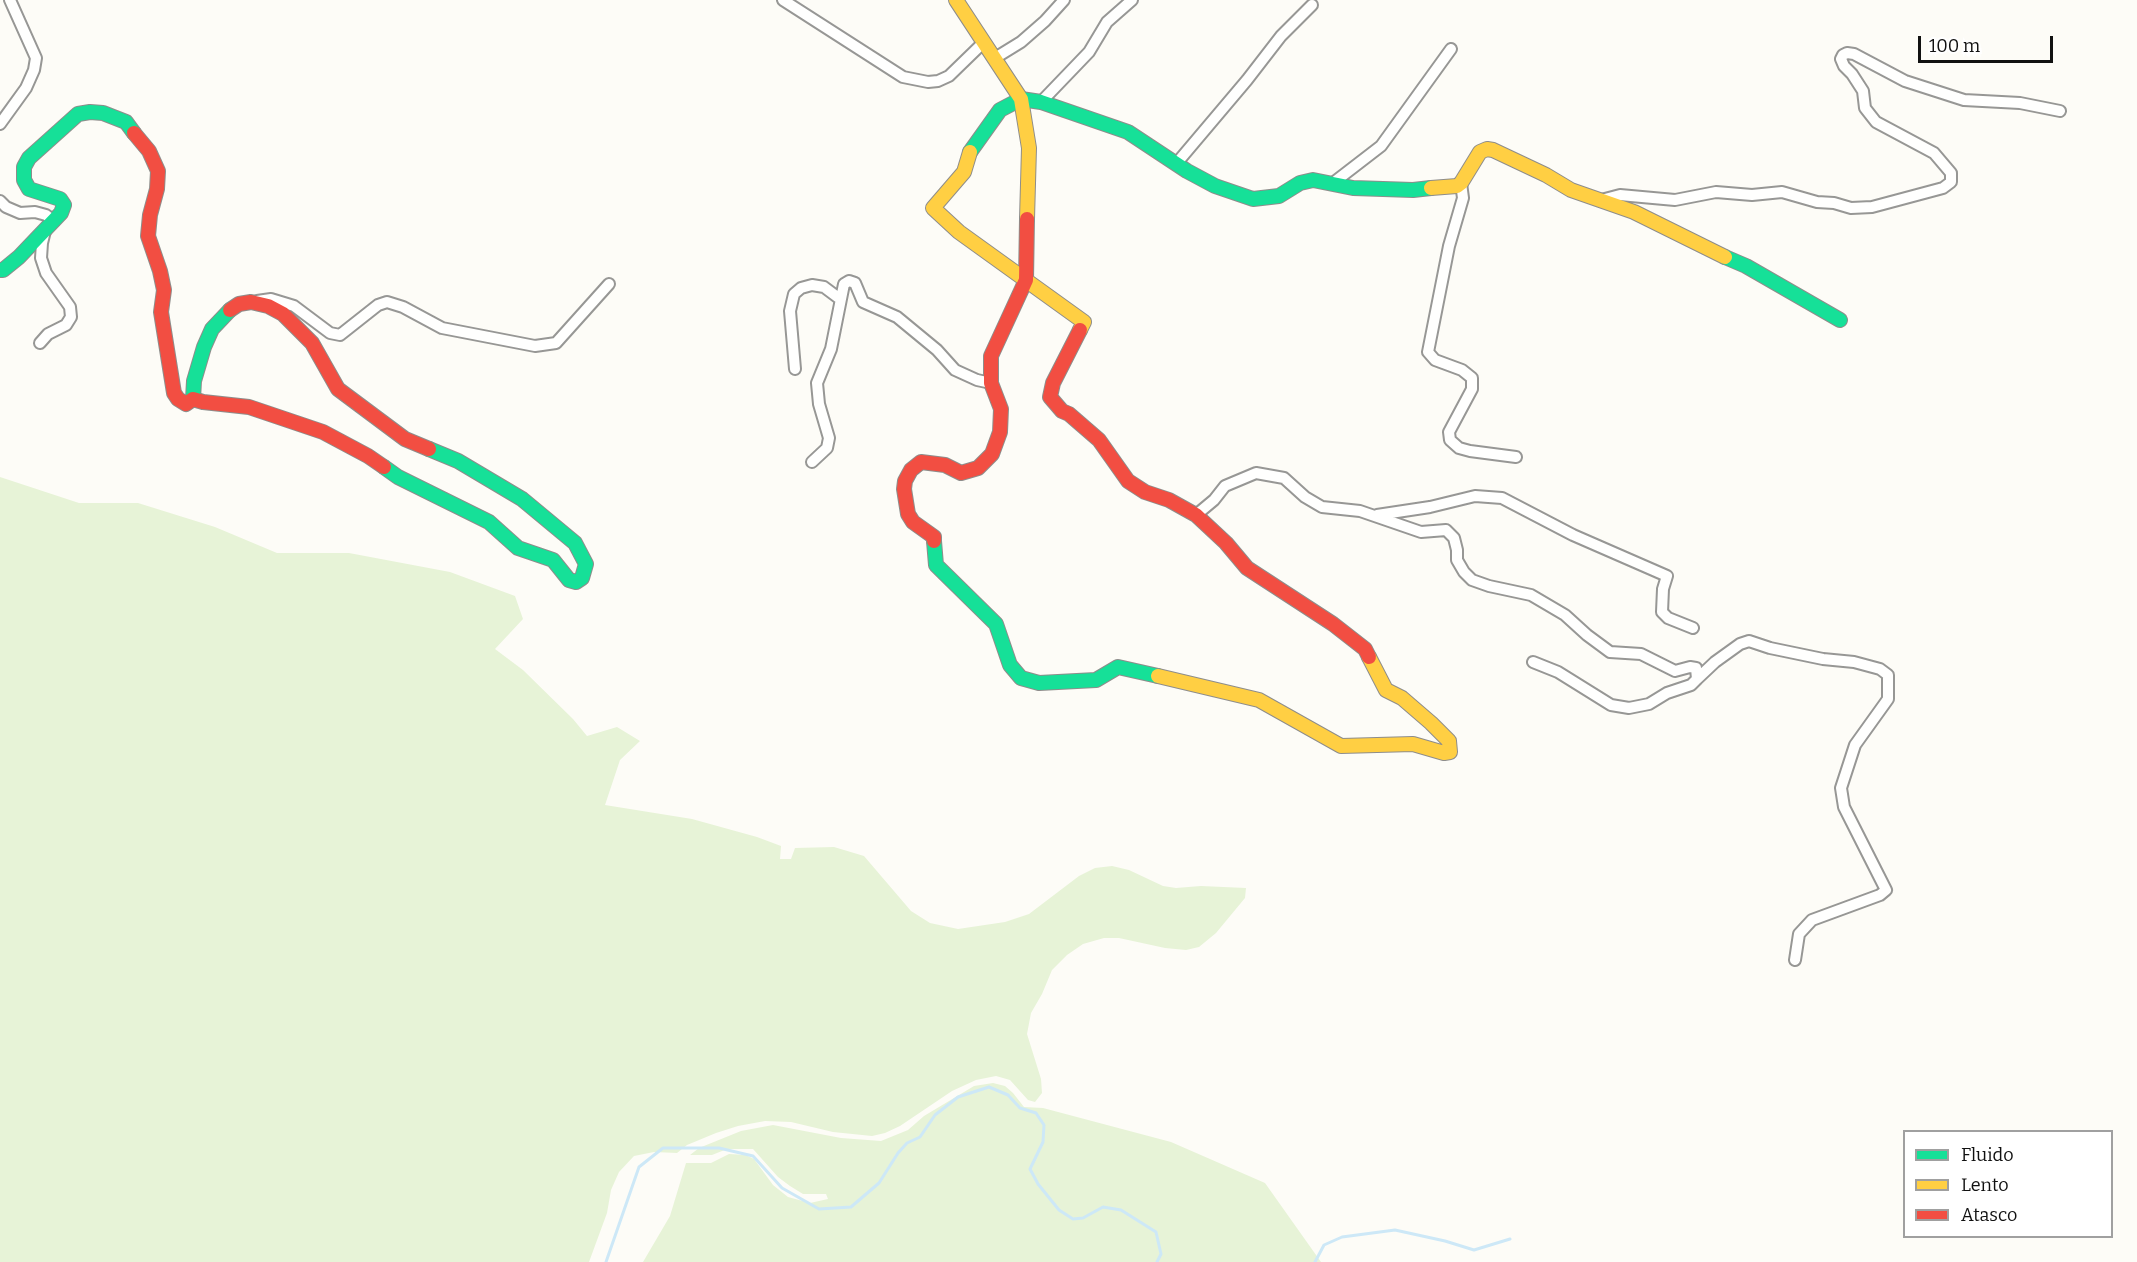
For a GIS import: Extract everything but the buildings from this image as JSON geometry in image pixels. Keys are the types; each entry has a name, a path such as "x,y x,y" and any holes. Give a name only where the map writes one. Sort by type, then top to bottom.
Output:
{"street":[{"path":"0,124 26,88 34,70 36,57 10,0"},
{"path":"783,0 903,77 928,82 938,81 949,76 984,42"},
{"path":"956,0 1021,99 1029,148 1026,280 991,356 991,383 1001,409 1000,432 992,454 978,468 961,472 945,465 921,462 911,470 905,481 904,489 908,514 913,522 934,537 936,565 996,624 1010,664 1021,678 1040,683 1096,680 1118,667 1259,700 1341,746 1413,744 1444,753 1450,752 1449,741 1431,723 1402,698 1386,690 1365,649 1333,624 1247,568 1226,543 1196,515 1128,482 1099,440 1069,414 1062,411 1050,397 1053,383 1084,322 1026,280 959,232 933,207 963,172 971,150 1000,110 1021,99 1041,102 1128,132 1176,164 1215,186 1253,199 1279,196 1304,181 1321,180 1353,188 1413,190 1456,186 1461,183 1476,155 1488,149 1509,156 1571,190 1634,212 1694,243 1746,266 1840,320"},
{"path":"995,58 1021,42 1064,0"},
{"path":"1041,102 1089,52 1107,22 1132,0"},
{"path":"1176,164 1281,36 1312,5"},
{"path":"1333,183 1380,146 1451,49"},
{"path":"1600,200 1620,195 1675,200 1716,192 1752,195 1782,192 1817,202 1834,203 1851,208 1872,207 1943,188 1951,182 1951,173 1934,153 1876,122 1865,108 1863,91 1841,59 1843,54 1847,53 1854,54 1905,81 1964,100 2020,103 2060,111"},
{"path":"0,270 19,257 61,213 64,205 60,199 29,189 24,180 24,167 30,158 78,114 103,113 126,122 149,151 158,171 148,236 164,290 161,312 174,393 186,404 193,399"},
{"path":"1461,183 1463,198 1449,246 1428,352 1435,360 1462,370 1472,378 1472,389 1449,432 1450,440 1460,448 1470,451 1516,456"},
{"path":"0,201 6,207 20,213 46,214 50,224 42,243 41,258 46,273 70,307 71,317 66,325 48,334 40,343"},
{"path":"812,462 827,448 829,438 819,404 817,383 831,350 844,284 849,281 855,283 862,302 897,317 937,350 955,370 977,380 991,383"},
{"path":"193,399 194,381 212,329 226,312 239,304 271,299 294,306 330,333 340,335 378,305 387,302 403,307 442,328 535,346 556,344 609,284"},
{"path":"795,369 790,311 794,294 801,288 812,285 824,287 840,299"},
{"path":"193,399 249,406 323,432 368,456 398,477 489,522 518,548 553,560 569,580 576,582 582,578 586,564 575,543 522,499 458,461 405,439 338,389 312,343 283,314 268,306 251,302"},
{"path":"1196,515 1214,500 1225,486 1256,473 1284,478 1305,498 1322,507 1360,511 1421,532 1446,530 1454,538 1457,560 1472,580 1531,595 1565,615 1610,652 1641,654 1675,671 1690,667 1696,668 1698,679"},
{"path":"1374,516 1430,507 1475,496 1502,498 1573,535 1667,576 1663,589 1662,612 1668,618 1693,628"},
{"path":"1533,662 1558,672 1611,705 1629,708 1649,704 1667,693 1690,685 1740,644 1749,641 1770,648 1823,659 1854,662 1880,669 1888,675 1888,699 1855,745 1841,788 1844,807 1886,890 1880,895 1812,920 1799,934 1795,960"}],"green space":[{"path":"0,477 79,503 138,503 215,527 277,553 349,553 450,572 515,596 523,619 495,649 523,670 587,736 617,727 640,741 620,760 605,805 692,819 757,837 781,846 780,859 791,859 795,848 834,847 864,856 911,911 930,923 958,929 1005,922 1029,914 1079,876 1095,868 1112,866 1129,870 1163,886 1246,888 1245,898 1216,933 1199,947 1186,950 1119,938 1104,938 1083,944 1067,955 1052,970 1031,1013 1027,1034 1041,1079 1042,1093 1035,1102 1028,1100 1010,1080 996,1076 976,1080 952,1091 900,1126 872,1136 833,1132 791,1122 765,1121 716,1133 687,1145 677,1153 654,1152 634,1156 619,1172 611,1190 607,1213 589,1262 0,1262"},
{"path":"993,1083 1005,1086 1024,1107 1043,1108 1171,1142 1265,1183 1321,1262 643,1262 670,1216 686,1163 711,1163 729,1154 746,1155 754,1159 773,1185 788,1197 810,1203 828,1199 826,1194 803,1194 790,1186 778,1177 753,1149 727,1149 712,1155 690,1155 699,1148 741,1131 773,1125 841,1138 881,1141 908,1130 924,1116 974,1086"}],"waterway":[{"path":"606,1262 639,1167 663,1148 719,1148 753,1156 782,1188 819,1209 851,1207 879,1183 898,1153 907,1143 920,1137 935,1115 958,1097 989,1087 1008,1095 1020,1108 1036,1113 1044,1125 1043,1142 1030,1169 1038,1184 1059,1210 1073,1219 1083,1218 1103,1207 1121,1210 1156,1232 1161,1254 1157,1262"},
{"path":"1315,1262 1324,1245 1342,1237 1395,1230 1474,1250 1510,1239"}],"traffic: fast":[{"path":"970,152 1000,110 1021,99 1041,102 1128,132 1187,171 1215,186 1253,199 1279,196 1300,183 1313,180 1353,188 1413,190 1431,188"},
{"path":"0,270 19,257 61,213 64,205 60,199 29,189 24,180 24,167 29,158 78,114 103,113 126,122 134,133"},
{"path":"1725,257 1746,266 1840,320"},
{"path":"193,399 194,381 204,347 212,329 230,310"},
{"path":"384,467 398,477 489,522 518,548 553,560 569,580 576,582 582,578 586,564 575,543 522,499 458,461 429,449"},
{"path":"934,541 936,565 996,624 1010,665 1021,678 1039,683 1096,680 1118,667 1158,676"}],"traffic: slow":[{"path":"956,0 1021,99 1029,148 1027,219"},
{"path":"1431,188 1457,186 1480,152 1487,149 1493,150 1546,175 1571,190 1634,212 1725,257"},
{"path":"970,152 964,172 933,208 959,232 1084,322 1080,330"},
{"path":"1158,676 1259,700 1341,746 1413,744 1444,753 1450,752 1449,741 1431,723 1402,698 1386,690 1369,657"}],"traffic: jam":[{"path":"134,133 149,151 158,171 148,236 164,290 161,312 174,393 178,399 186,404 193,399 249,407 323,432 384,467"},
{"path":"934,541 934,537 913,522 908,514 905,481 911,470 921,462 945,465 961,473 978,468 992,454 1000,432 1001,409 991,383 991,356 1026,280 1027,219"},
{"path":"230,310 239,304 251,302 268,306 283,314 312,343 338,389 405,439 429,449"},
{"path":"1080,330 1053,383 1050,397 1062,411 1069,414 1099,440 1128,481 1145,492 1169,500 1196,515 1226,543 1247,568 1333,624 1365,649 1369,657"}]}
